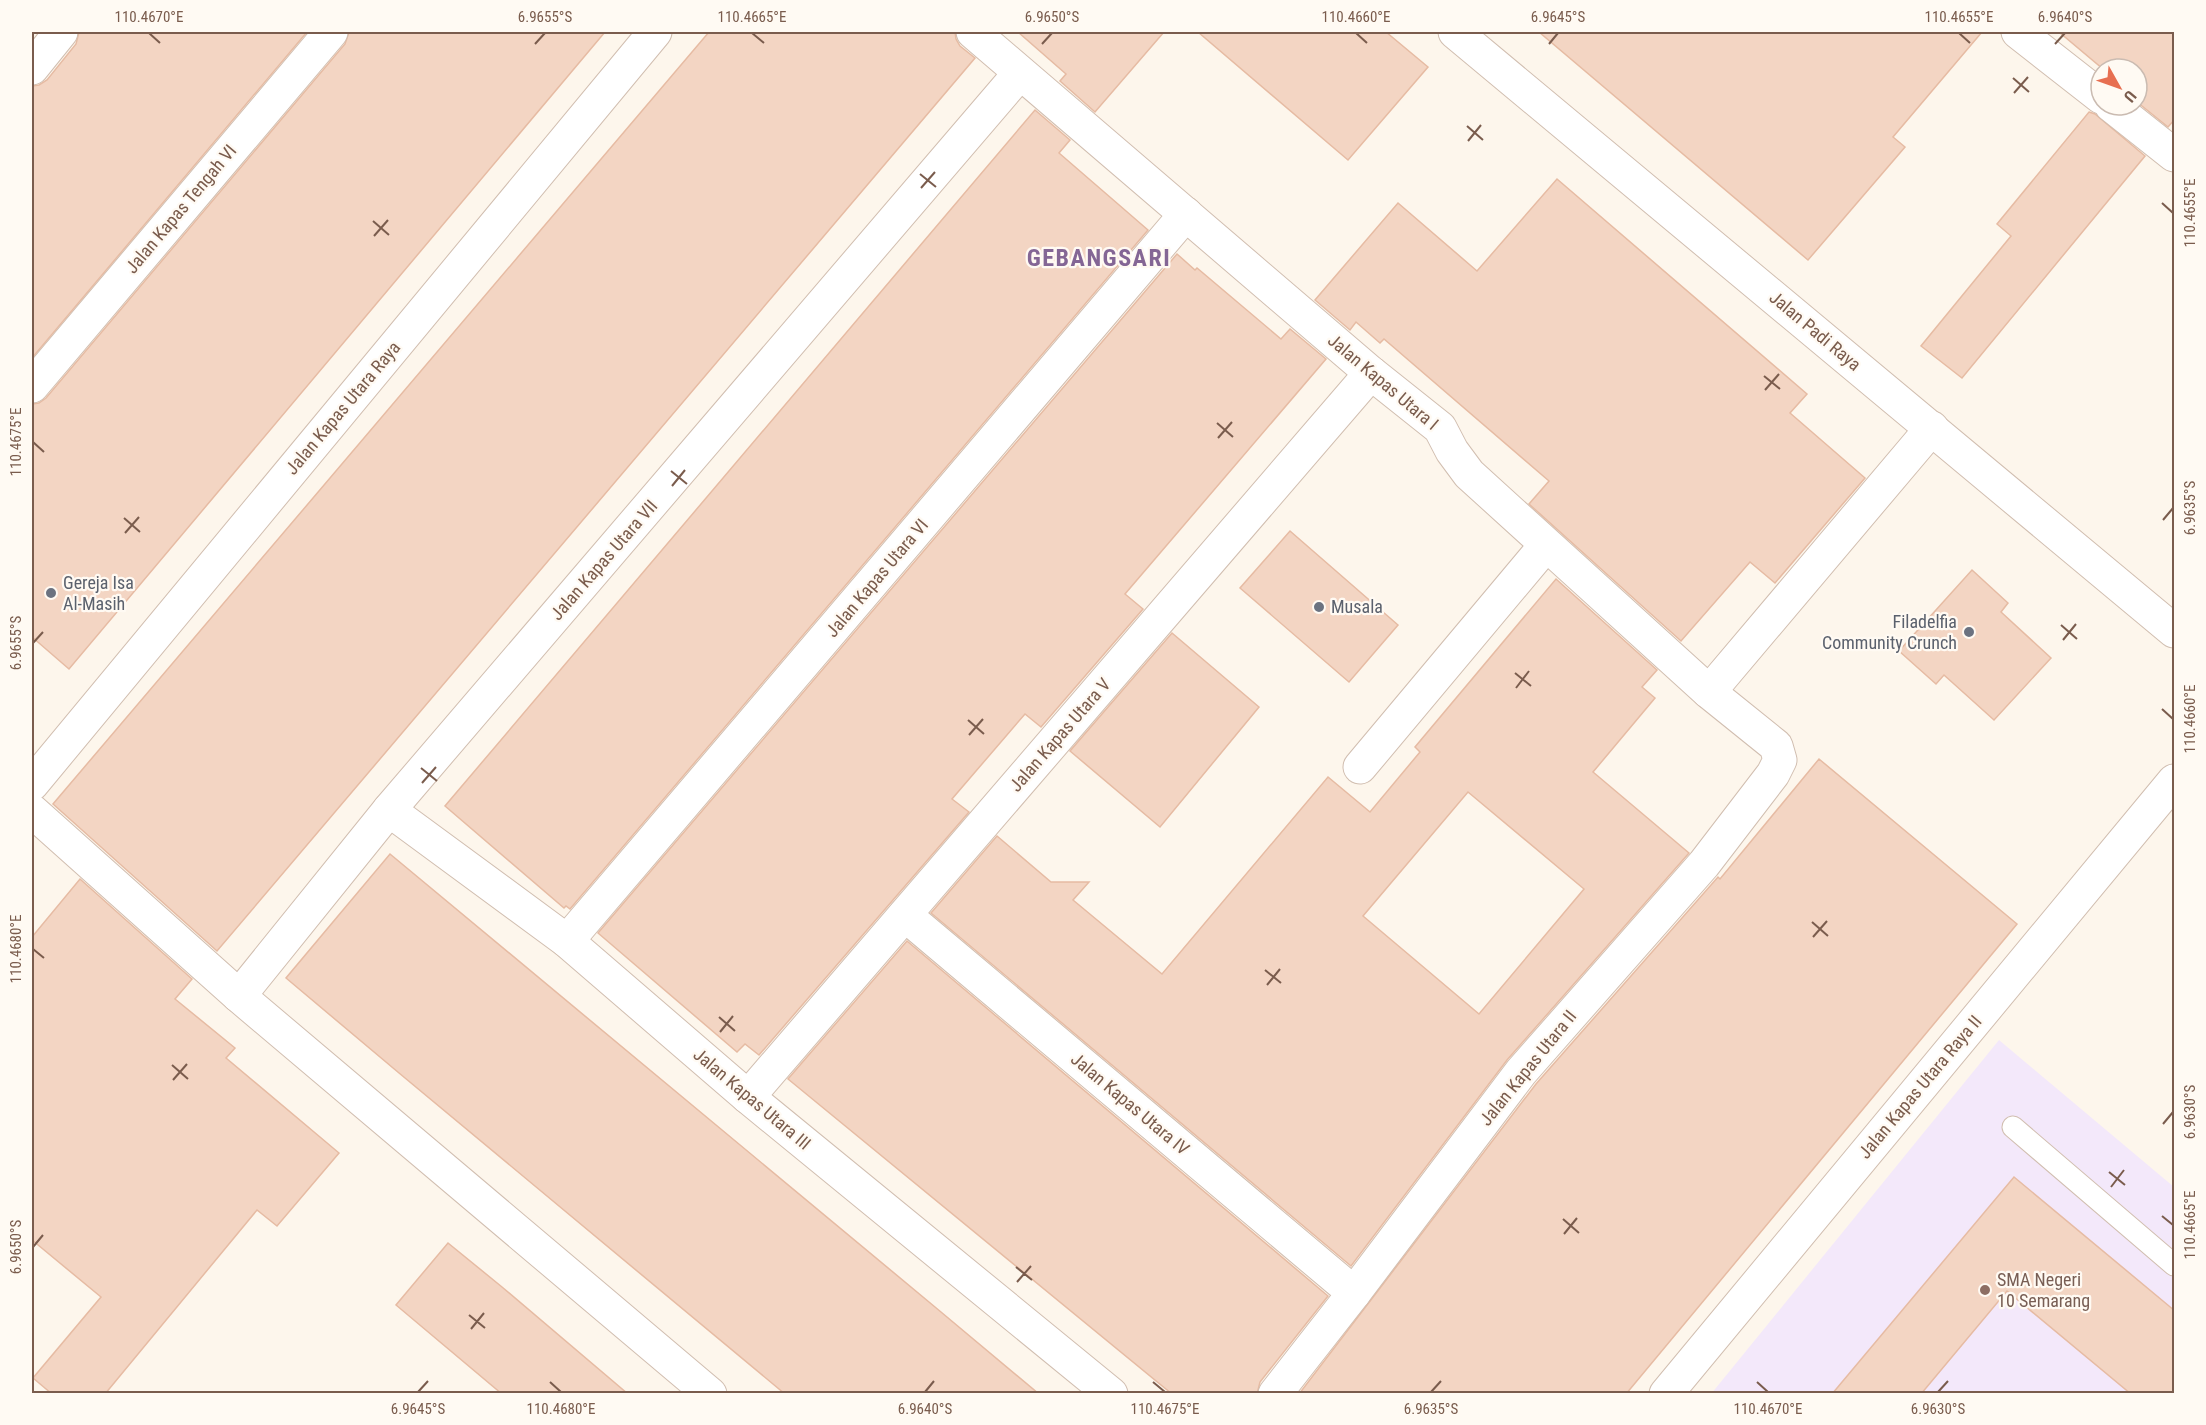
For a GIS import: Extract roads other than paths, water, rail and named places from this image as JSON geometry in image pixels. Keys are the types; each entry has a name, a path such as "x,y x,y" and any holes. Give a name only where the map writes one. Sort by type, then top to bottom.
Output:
{"street":[{"path":"32,68 60,32"},
{"name":"Jalan Kapas Tengah VI","path":"32,387 331,32"},
{"name":"Jalan Kapas Utara Raya","path":"32,783 655,32"},
{"name":"Jalan Kapas Utara I","path":"974,32 1371,373 1440,428 1452,451 1469,474 1709,692 1776,746"},
{"name":"Jalan Padi Raya","path":"1455,32 2175,630"},
{"path":"2018,32 2089,88"},
{"name":"Jalan Kapas Utara VII","path":"239,996 389,810 1020,73"},
{"path":"2126,117 2175,155"},
{"name":"Jalan Kapas Utara VI","path":"567,941 1186,214"},
{"name":"Jalan Kapas Utara V","path":"748,1097 1371,373"},
{"path":"1709,692 1932,428"},
{"path":"1360,768 1546,545"},
{"name":"Jalan Kapas Utara II","path":"1275,1394 1521,1072 1704,864 1773,774 1780,760 1776,746"},
{"name":"Jalan Kapas Utara Raya II","path":"1666,1394 2175,782"},
{"name":"Jalan Kapas Utara III","path":"389,810 567,941 748,1097 1111,1394"},
{"path":"32,811 239,996 710,1394"},
{"name":"Jalan Kapas Utara IV","path":"905,915 1354,1293"}],"lane":[{"path":"2013,1127 2175,1265"}],"place":[{"name":"Gereja Isa Al-Masih","path":"51,593"},
{"name":"Musala","path":"1319,607"},
{"name":"Filadelfia Community Crunch","path":"1969,632"},
{"name":"SMA Negeri 10 Semarang","path":"1985,1290"}],"district":[{"name":"GEBANGSARI","path":"1099,258"}]}
